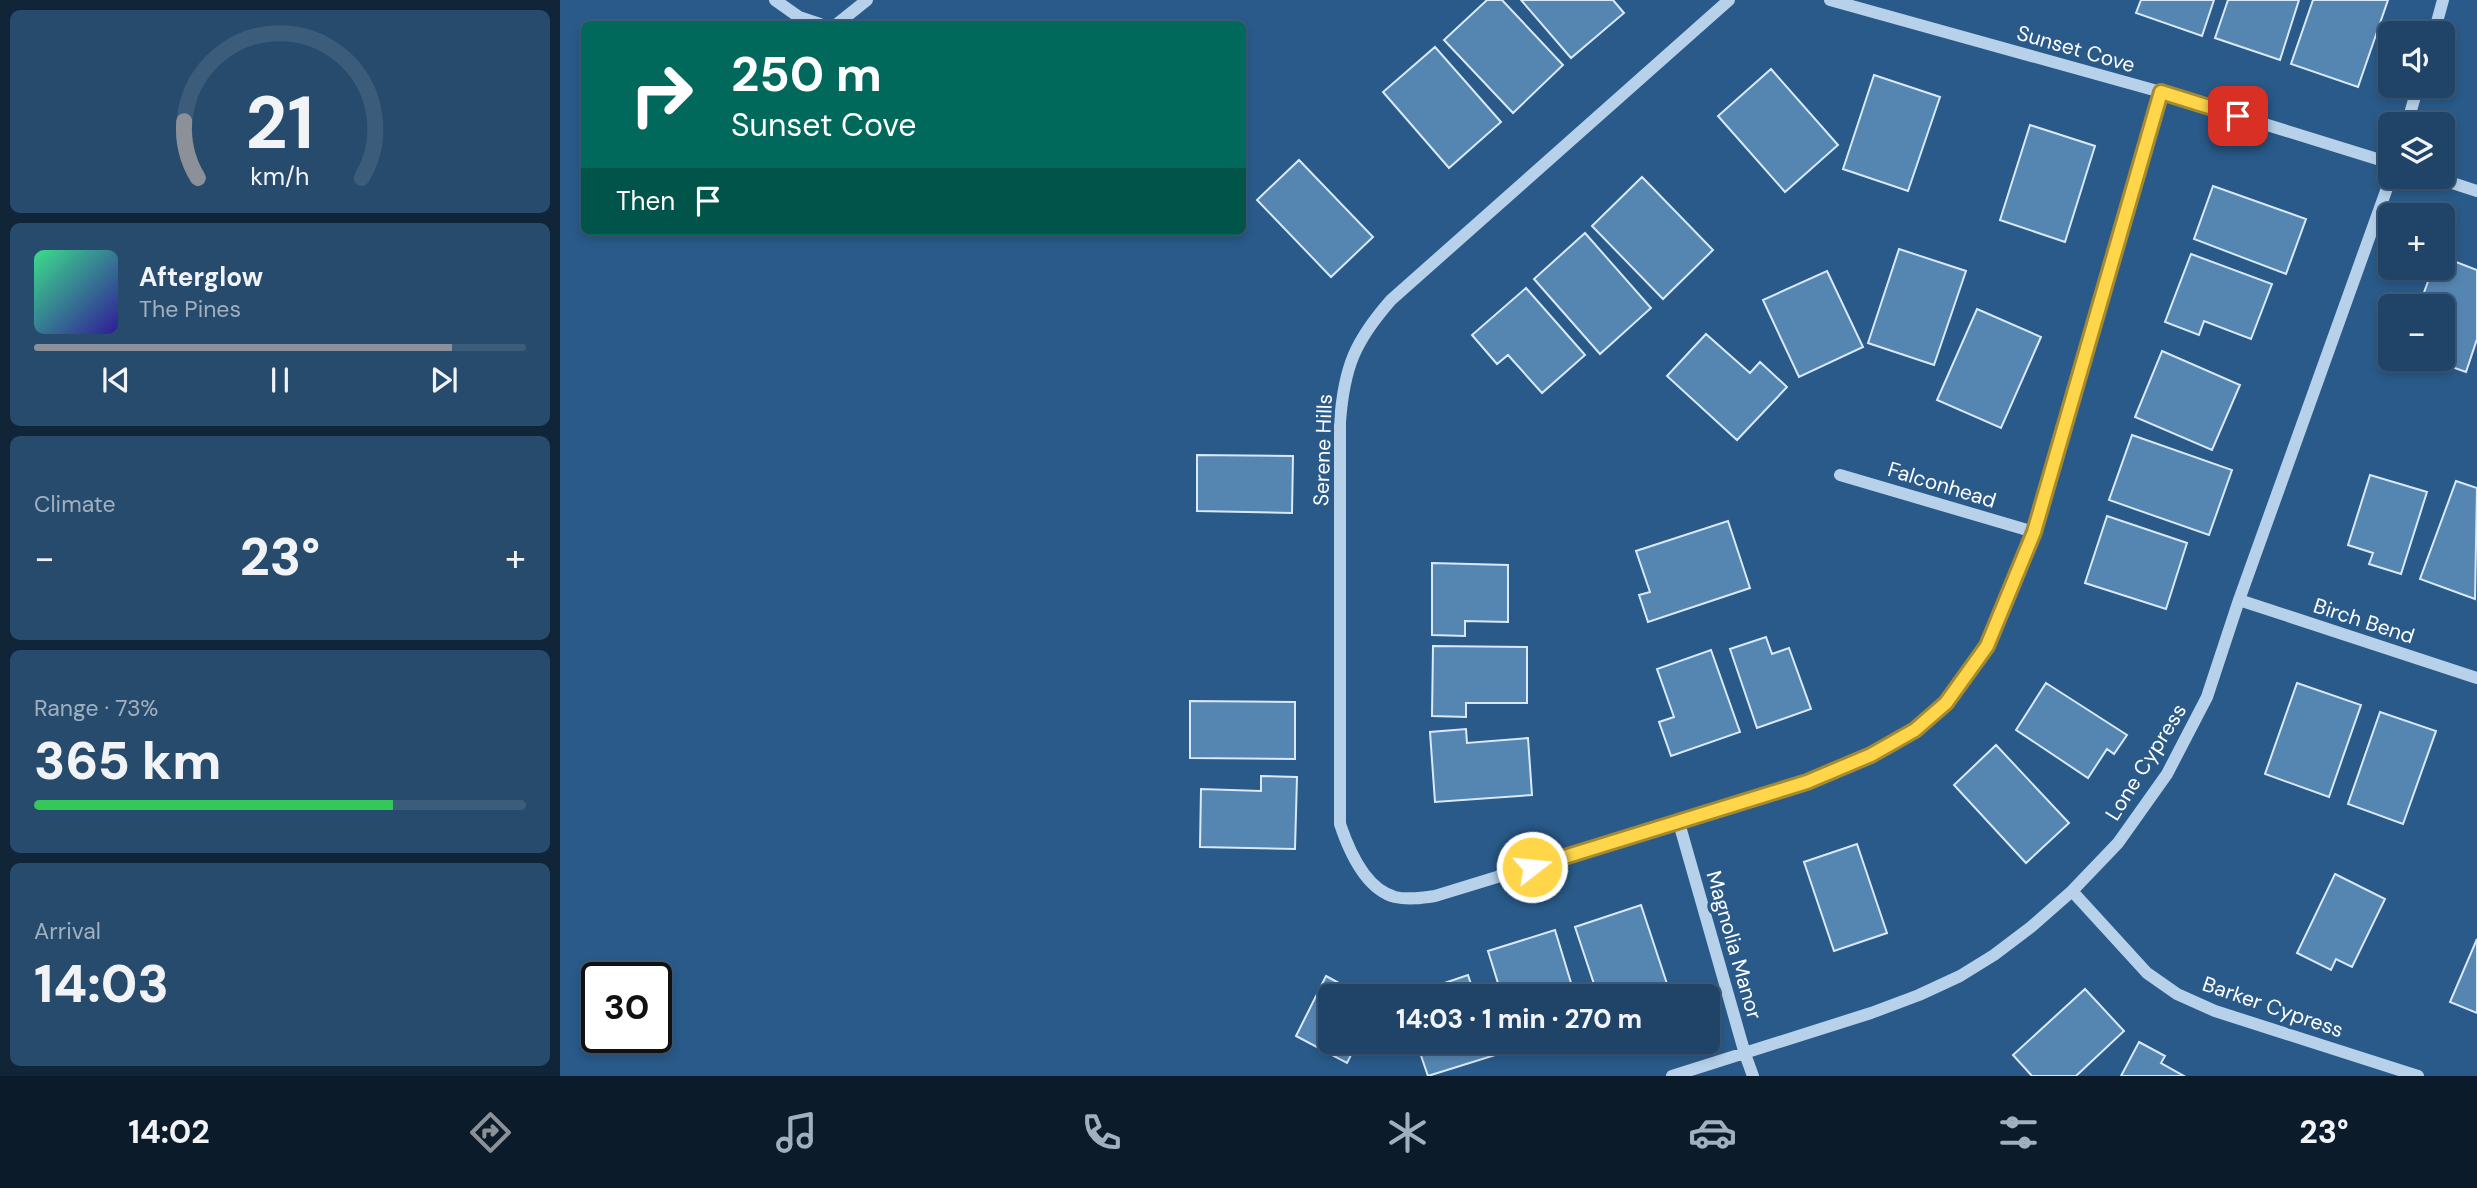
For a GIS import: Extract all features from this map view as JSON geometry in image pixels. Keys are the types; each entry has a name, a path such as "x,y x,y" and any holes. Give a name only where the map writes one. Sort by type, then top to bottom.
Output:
{"street":[{"path":"775,0 799,18 810,21"},
{"path":"841,21 867,0"},
{"name":"Serene Hills","path":"1679,823 1434,896 1396,897 1377,888 1354,858 1340,824 1340,422 1345,383 1354,354 1362,336 1391,300 1729,0"},
{"name":"Sunset Cove","path":"1830,0 2161,92 2378,159"},
{"path":"2437,21 2443,0"},
{"path":"1679,823 1807,782 1871,755 1915,730 1946,703 1987,646 2034,532 2161,92"},
{"path":"2455,184 2477,191"},
{"name":"Lone Cypress","path":"1672,1076 1883,1009 1960,976 2031,927 2072,891 2118,843 2141,813 2188,738 2207,697 2239,600 2388,189"},
{"name":"Falconhead","path":"1840,475 2034,532"},
{"name":"Birch Bend","path":"2239,600 2477,678"},
{"name":"Magnolia Manor","path":"1679,823 1745,1054 1754,1076"},
{"name":"Barker Cypress","path":"2072,891 2147,973 2177,994 2216,1011 2418,1076"}],"building":[{"path":"1487,0 1502,0 1563,65 1513,113 1444,40"},
{"path":"1521,0 1613,0 1624,13 1571,58"},
{"path":"2141,0 2214,0 2202,36 2136,13"},
{"path":"2228,0 2299,0 2280,60 2215,38"},
{"path":"2313,0 2388,0 2381,21 2378,21 2378,29 2358,87 2291,64"},
{"path":"1435,47 1501,122 1449,168 1383,92"},
{"path":"1771,69 1838,145 1785,192 1718,116"},
{"path":"1874,75 1940,97 1908,191 1843,169"},
{"path":"2030,125 2095,146 2065,242 2000,220"},
{"path":"1299,160 1373,237 1331,277 1257,200"},
{"path":"1642,177 1713,250 1663,299 1592,226"},
{"path":"2213,186 2306,219 2286,274 2194,239"},
{"path":"1585,233 1651,308 1600,354 1534,279"},
{"path":"1899,249 1966,271 1934,365 1868,343"},
{"path":"2191,254 2272,284 2251,339 2204,321 2199,335 2165,322"},
{"path":"2455,262 2477,270 2477,339 2466,372 2455,368 2455,294 2423,294 2429,280 2455,280"},
{"path":"1827,271 1863,347 1799,377 1763,300"},
{"path":"1526,288 1585,355 1542,393 1508,355 1497,364 1472,335"},
{"path":"1977,309 2041,337 2001,428 1937,400"},
{"path":"1706,334 1750,373 1760,362 1787,387 1737,440 1667,376"},
{"path":"2162,351 2240,385 2212,450 2135,417"},
{"path":"2132,435 2232,470 2209,535 2109,500"},
{"path":"1197,455 1293,456 1292,513 1197,511"},
{"path":"2370,475 2427,492 2401,574 2369,564 2373,553 2348,545"},
{"path":"2456,481 2477,488 2475,599 2420,579"},
{"path":"2107,516 2187,543 2166,609 2085,583"},
{"path":"1728,521 1750,588 1648,622 1639,595 1650,592 1636,551"},
{"path":"1432,563 1508,565 1508,622 1465,621 1465,636 1432,635"},
{"path":"1766,637 1772,654 1789,648 1811,709 1757,728 1730,649"},
{"path":"1433,646 1527,647 1527,703 1466,703 1466,717 1432,716"},
{"path":"1711,650 1740,732 1671,756 1659,722 1674,717 1657,669"},
{"path":"2046,683 2127,735 2114,754 2107,749 2088,778 2016,730"},
{"path":"2297,683 2361,705 2329,797 2265,774"},
{"path":"1190,701 1295,702 1295,759 1190,758"},
{"path":"2380,712 2436,731 2403,824 2348,804"},
{"path":"1466,729 1467,743 1528,738 1532,795 1435,802 1430,732"},
{"path":"1996,745 2069,823 2026,863 1954,785"},
{"path":"1261,776 1297,777 1295,849 1200,847 1201,789 1261,791"},
{"path":"1857,844 1887,933 1834,951 1804,862"},
{"path":"2335,874 2385,899 2352,967 2336,959 2331,970 2297,953"},
{"path":"1641,905 1667,984 1594,984 1575,927"},
{"path":"1555,930 1571,984 1498,984 1488,951"},
{"path":"2477,939 2477,1013 2450,1002"},
{"path":"1468,975 1471,984 1441,984"},
{"path":"1326,976 1341,984 1322,984"},
{"path":"2085,989 2124,1031 2076,1076 2032,1076 2013,1055"},
{"path":"1318,992 1318,1048 1296,1036"},
{"path":"2139,1042 2165,1056 2161,1063 2184,1076 2121,1076"},
{"path":"1330,1054 1352,1054 1347,1063"},
{"path":"1420,1054 1495,1055 1428,1076"}],"route":[{"path":"1532,867 1807,782 1871,755 1915,730 1946,703 1987,646 2034,532 2161,92 2238,116"}]}
